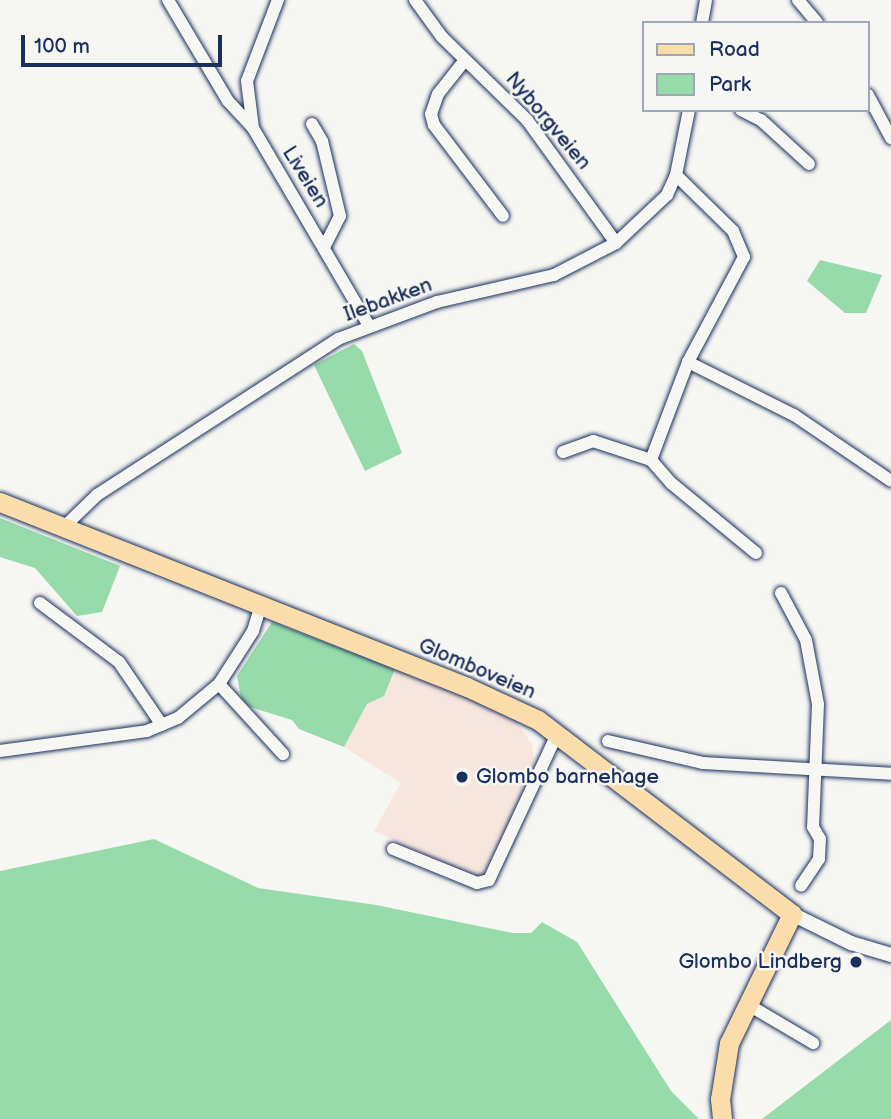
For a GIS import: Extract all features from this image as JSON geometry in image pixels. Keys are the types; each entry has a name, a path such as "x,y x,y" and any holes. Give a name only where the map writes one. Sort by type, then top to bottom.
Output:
{"main road":[{"name":"Glomboveien","path":"0,502 260,608 467,687 558,732 792,914"},
{"path":"722,1119 723,1070 747,1004 792,914"}],"street":[{"name":"Liveien","path":"168,0 228,101 253,128 369,324"},
{"name":"Liveien","path":"253,128 247,81 278,0"},
{"name":"Nyborgveien","path":"415,0 466,60 527,120 616,243"},
{"path":"702,21 706,0"},
{"path":"798,0 815,21"},
{"path":"466,60 438,94 431,114 434,125 503,216"},
{"path":"870,99 891,138"},
{"name":"Ilebakken","path":"64,527 97,495 311,354 369,324 437,302 554,275 616,243 657,208 676,175 689,112"},
{"path":"744,112 775,131 809,164"},
{"name":"Liveien","path":"312,124 321,141 340,216 325,246"},
{"path":"651,460 688,362 744,257 733,231 676,175"},
{"path":"688,362 794,415 891,481"},
{"path":"563,452 593,441 651,460 671,483 736,532 757,553"},
{"path":"781,593 806,640 818,704 818,769 813,827 820,839 819,859 801,886"},
{"path":"40,603 119,662 162,725"},
{"path":"0,751 162,725 193,708 219,684 253,631 260,608"},
{"path":"219,684 282,754"},
{"path":"393,849 477,883 489,880 558,732"},
{"path":"608,741 703,763 891,774"},
{"name":"Glomboveien","path":"792,914 851,943 891,955"},
{"path":"747,1004 813,1043"}],"shaded area":[{"name":"Glombo barnehage","path":"395,669 421,676 515,720 532,744 535,771 489,871 482,876 475,878 374,831 401,783 344,747 367,704 384,696"}],"green space":[{"path":"820,260 882,275 866,313 845,313 807,281"},
{"path":"354,344 362,351 402,453 365,471 314,365"},
{"path":"0,518 120,566 102,612 77,616 35,568 0,557"},
{"path":"272,622 395,669 384,696 367,704 344,747 299,729 292,720 250,707 241,698 237,676"},
{"path":"154,839 258,888 376,905 513,933 531,933 542,922 577,942 671,1091 699,1119 0,1119 0,871"},
{"path":"891,1020 891,1119 762,1119"}],"place":[{"name":"Glombo barnehage","path":"462,777"},
{"name":"Glombo Lindberg","path":"856,962"}]}
